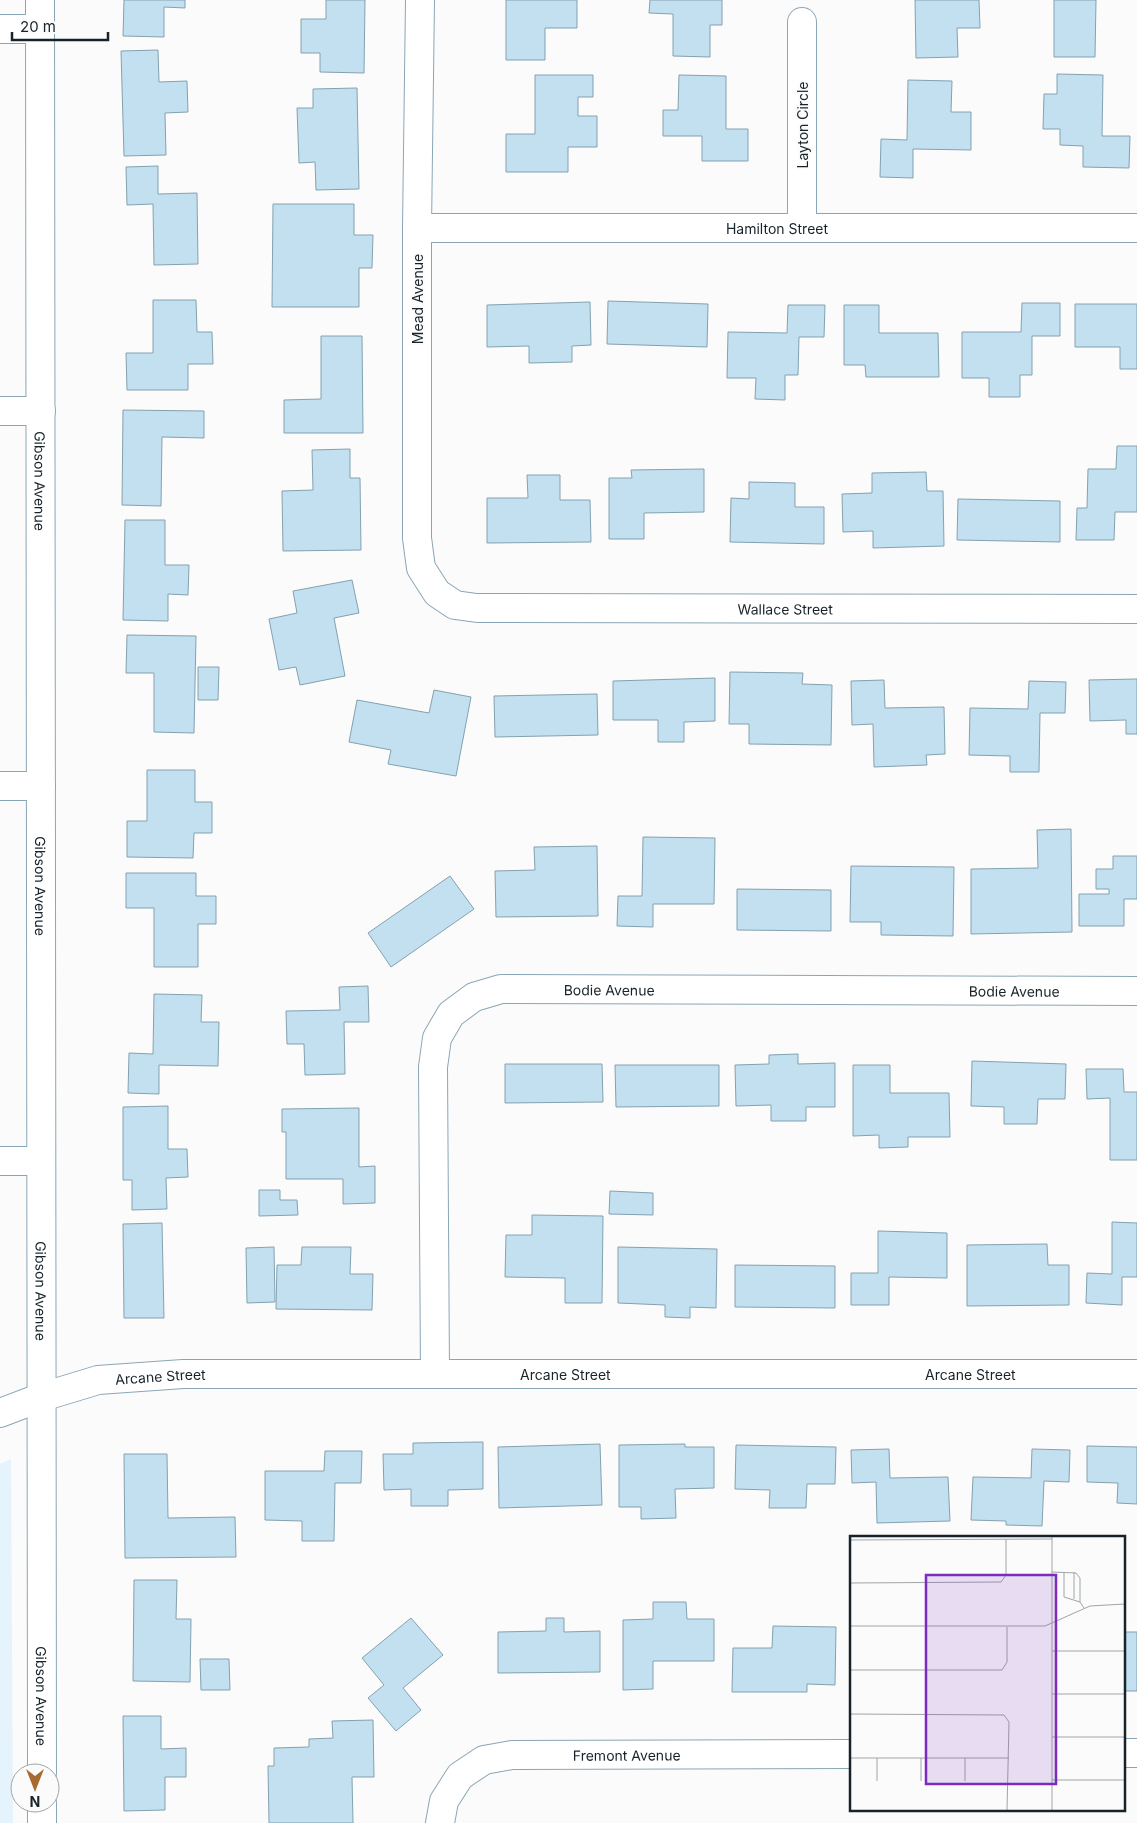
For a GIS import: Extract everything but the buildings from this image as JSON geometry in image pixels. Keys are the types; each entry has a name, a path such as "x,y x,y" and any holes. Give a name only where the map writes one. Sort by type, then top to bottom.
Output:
{"street":[{"name":"Gibson Avenue","path":"40,0 42,1763"},
{"name":"Mead Avenue","path":"420,0 417,228 417,538 420,568 436,593"},
{"name":"Layton Circle","path":"802,22 802,228"},
{"path":"0,29 40,29"},
{"name":"Hamilton Street","path":"417,228 1137,228"},
{"path":"0,410 41,411"},
{"name":"Wallace Street","path":"436,593 455,605 477,608 1137,609"},
{"path":"0,786 41,786"},
{"name":"Bodie Avenue","path":"435,1374 433,1067 437,1038 451,1014 474,997 501,989 1137,990"},
{"path":"0,1161 41,1161"},
{"name":"Arcane Street","path":"0,1412 98,1380 183,1374 1137,1374"},
{"path":"1124,1753 1137,1753"},
{"name":"Fremont Avenue","path":"440,1823 444,1800 460,1776 484,1760 512,1755 850,1754"}],"shaded area":[{"path":"11,1459 13,1763 10,1763 10,1813 13,1813 13,1823 0,1823 0,1464"}]}
